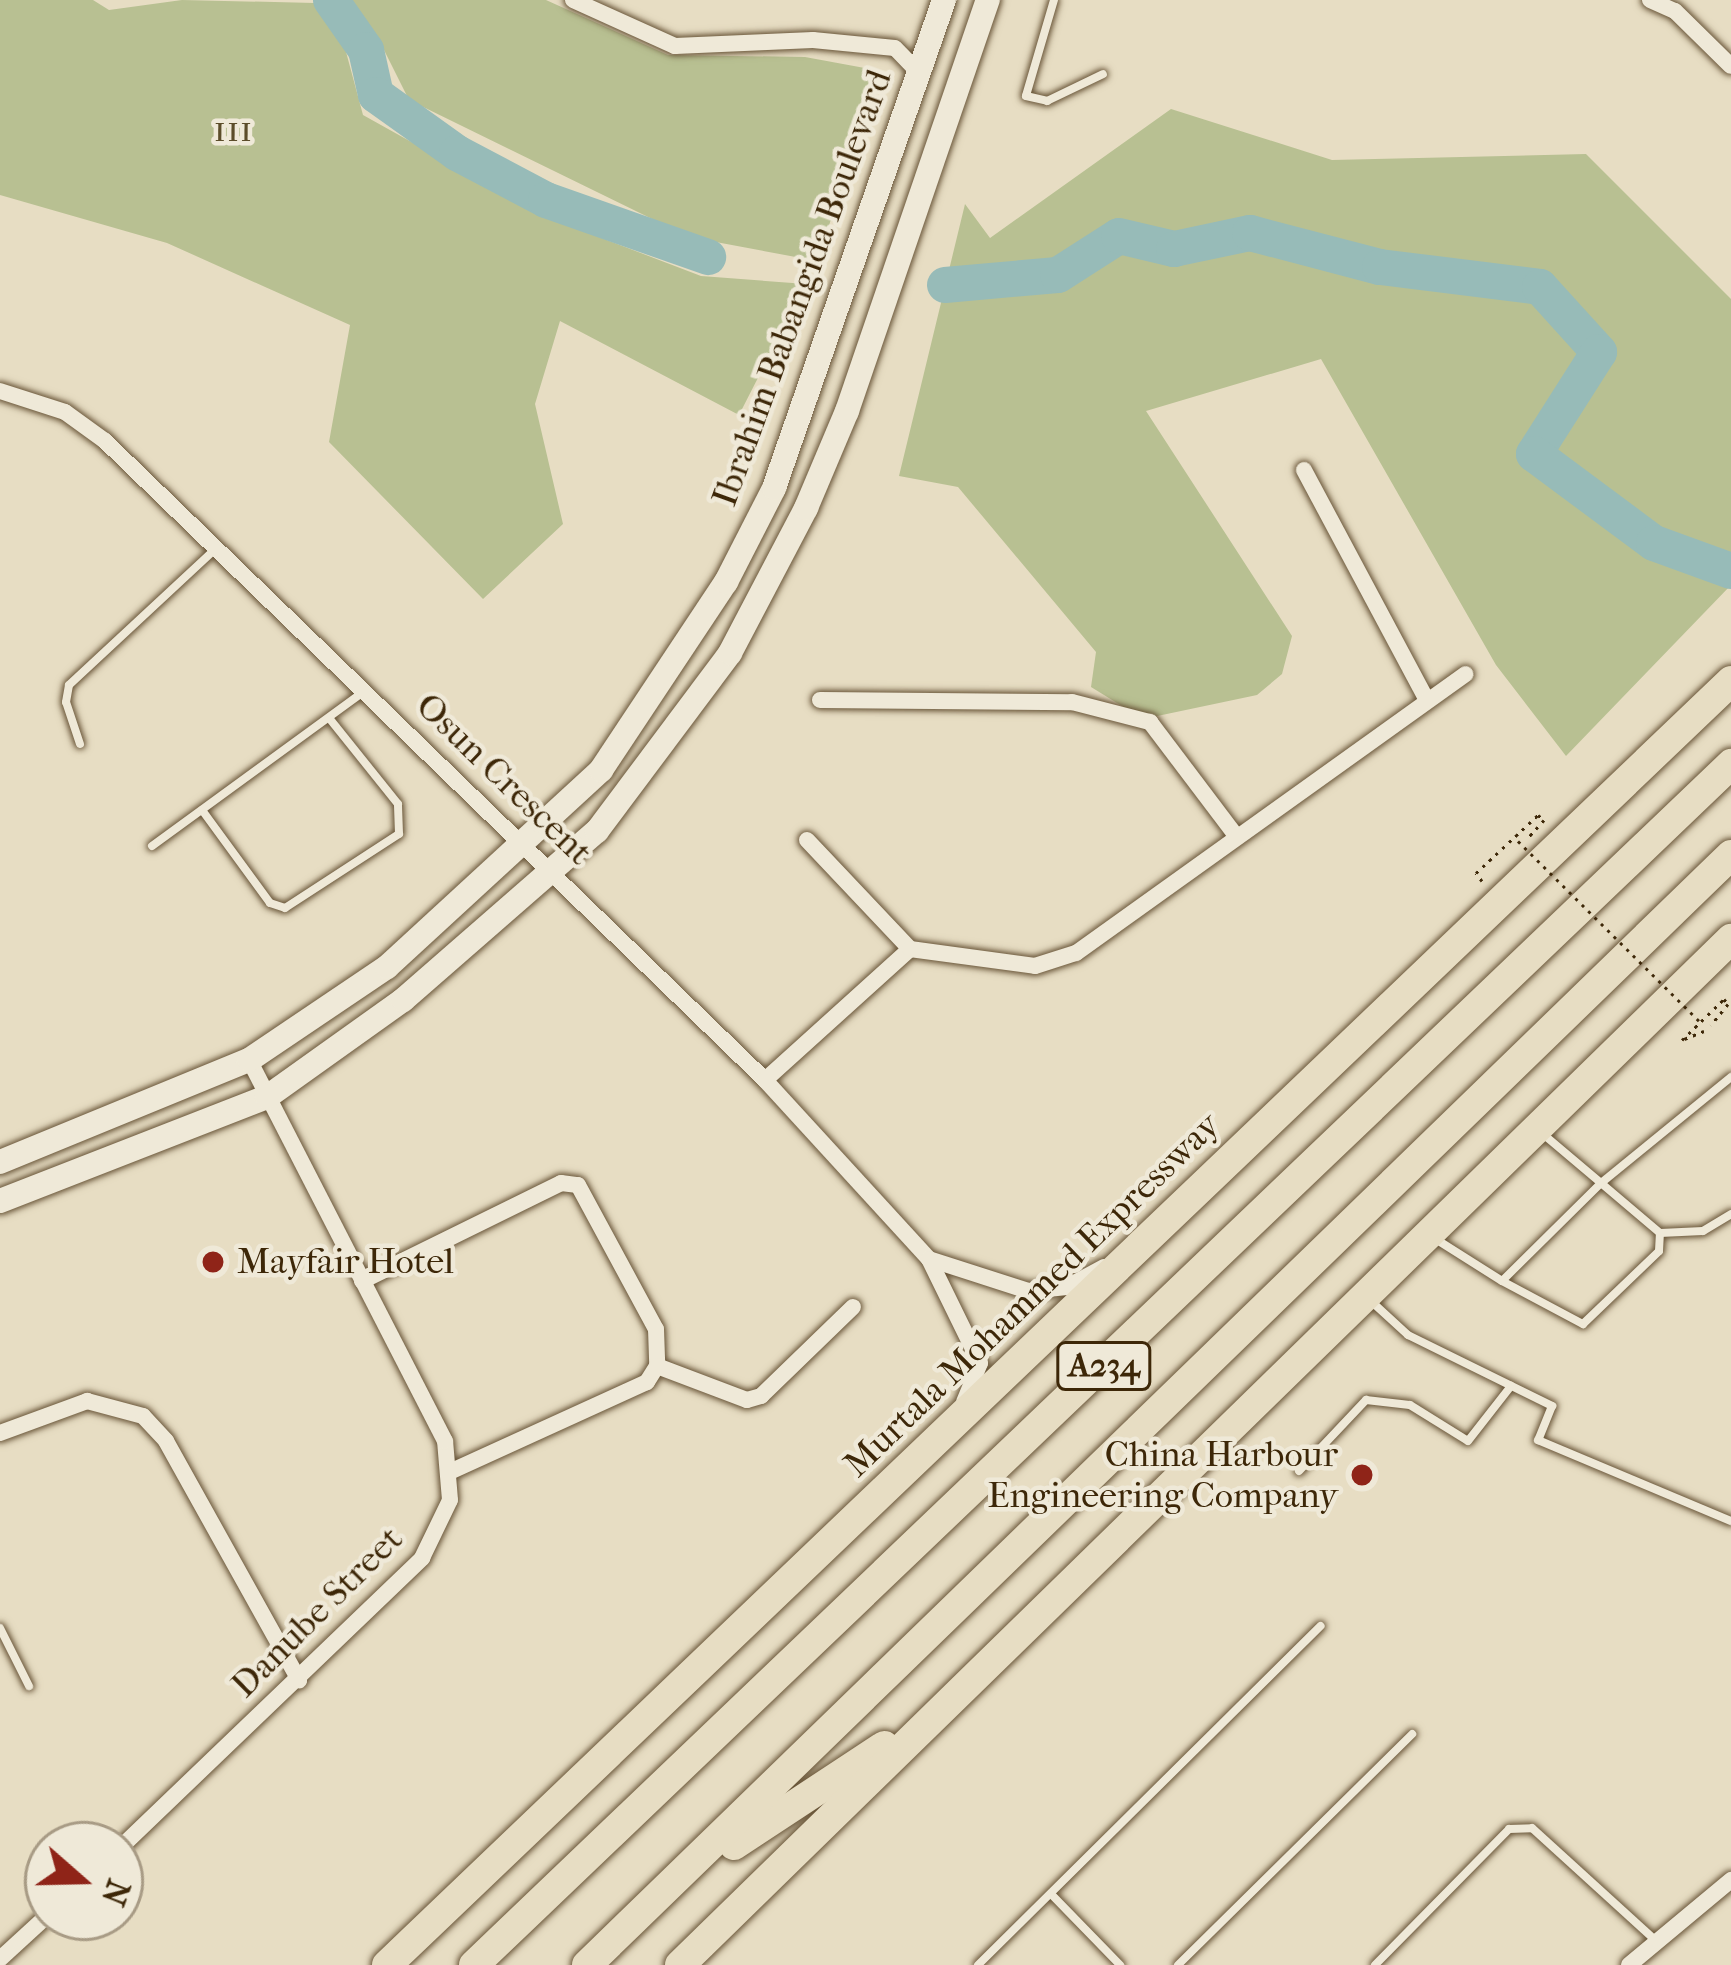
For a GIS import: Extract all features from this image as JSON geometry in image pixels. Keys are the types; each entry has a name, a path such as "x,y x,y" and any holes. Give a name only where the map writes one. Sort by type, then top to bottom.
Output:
{"highway":[{"name":"Murtala Mohammed Expressway","path":"387,1965 1731,681"},
{"name":"A234","path":"474,1965 1731,764"},
{"name":"A234","path":"590,1965 1731,855"},
{"path":"680,1965 1731,939"},
{"path":"590,1965 746,1834 936,1712"},
{"path":"410,1965 473,1882"}],"street":[{"path":"573,0 675,46 813,40 895,48 919,73"},
{"name":"Ibrahim Babangida Boulevard","path":"0,1162 249,1060 387,967 527,846 601,770 670,674 746,544 810,392 944,0"},
{"name":"Ibrahim Babangida Boulevard","path":"0,1201 267,1097 404,1000 555,873 631,789 730,653 806,508 847,410 988,0"},
{"path":"1650,0 1676,11 1731,65"},
{"name":"Osun Crescent","path":"0,391 64,412 105,441 213,551 527,846 765,1080 929,1259"},
{"path":"1304,470 1425,697"},
{"path":"807,841 910,949 1035,966 1076,953 1425,697 1465,674"},
{"path":"820,700 1072,702 1150,722 1237,837"},
{"path":"765,1080 910,949"},
{"path":"249,1060 362,1281 446,1441 452,1471 647,1382 657,1366 656,1329 578,1186 561,1183 362,1281"},
{"path":"929,1259 1028,1291 1067,1287 1135,1250"},
{"path":"929,1259 980,1363 941,1438"},
{"path":"657,1366 748,1400 761,1396 853,1307"},
{"path":"0,1433 87,1401 143,1416 177,1461 299,1680"},
{"name":"Danube Street","path":"144,1825 422,1558 440,1532 452,1471"},
{"path":"1629,1965 1731,1880"},
{"path":"0,1959 24,1937"}],"lane":[{"path":"1054,0 1026,96 1047,101 1103,74"},
{"path":"80,744 66,702 69,685 213,551"},
{"path":"152,846 364,691"},
{"path":"202,810 270,903 285,908 399,834 398,804 330,719"},
{"path":"1502,1281 1601,1183 1731,1077"},
{"path":"1537,1128 1660,1233 1703,1231 1731,1214"},
{"path":"1428,1234 1583,1324 1659,1251 1660,1233"},
{"path":"1366,1297 1408,1335 1552,1406 1538,1440 1731,1521"},
{"path":"1299,1471 1366,1400 1410,1405 1468,1441 1511,1386"},
{"path":"978,1965 1320,1626"},
{"path":"0,1628 29,1686"},
{"path":"1178,1965 1412,1734"},
{"path":"1375,1965 1509,1829 1532,1828 1656,1941"},
{"path":"1052,1894 1120,1965"}],"path":[{"path":"1477,872 1518,841 1538,815 1544,820 1525,840"},
{"path":"1518,841 1702,1024"},
{"path":"1704,1031 1682,1040 1724,999 1728,1004 1711,1025"}],"green space":[{"name":"111","path":"0,0 93,0 109,10 182,0 315,3 342,37 363,115 544,216 701,276 806,284 739,415 560,321 535,404 563,524 483,599 329,442 350,325 167,243 0,195"},
{"path":"346,0 546,0 668,55 805,57 881,71 817,261 689,237 409,100 380,42"},
{"path":"1171,109 1332,160 1586,154 1731,299 1731,585 1566,756 1496,665 1321,359 1146,411 1292,636 1282,674 1257,695 1143,719 1091,687 1096,652 958,487 899,476 965,204 990,238"}],"waterway":[{"path":"331,0 366,50 376,95 457,153 546,200 708,257"},
{"path":"945,285 1058,275 1119,236 1174,249 1250,233 1380,267 1540,287 1599,352 1534,454 1654,543 1731,571"}],"place":[{"name":"Mayfair Hotel","path":"213,1262"},
{"name":"China Harbour Engineering Company","path":"1362,1475"}]}
